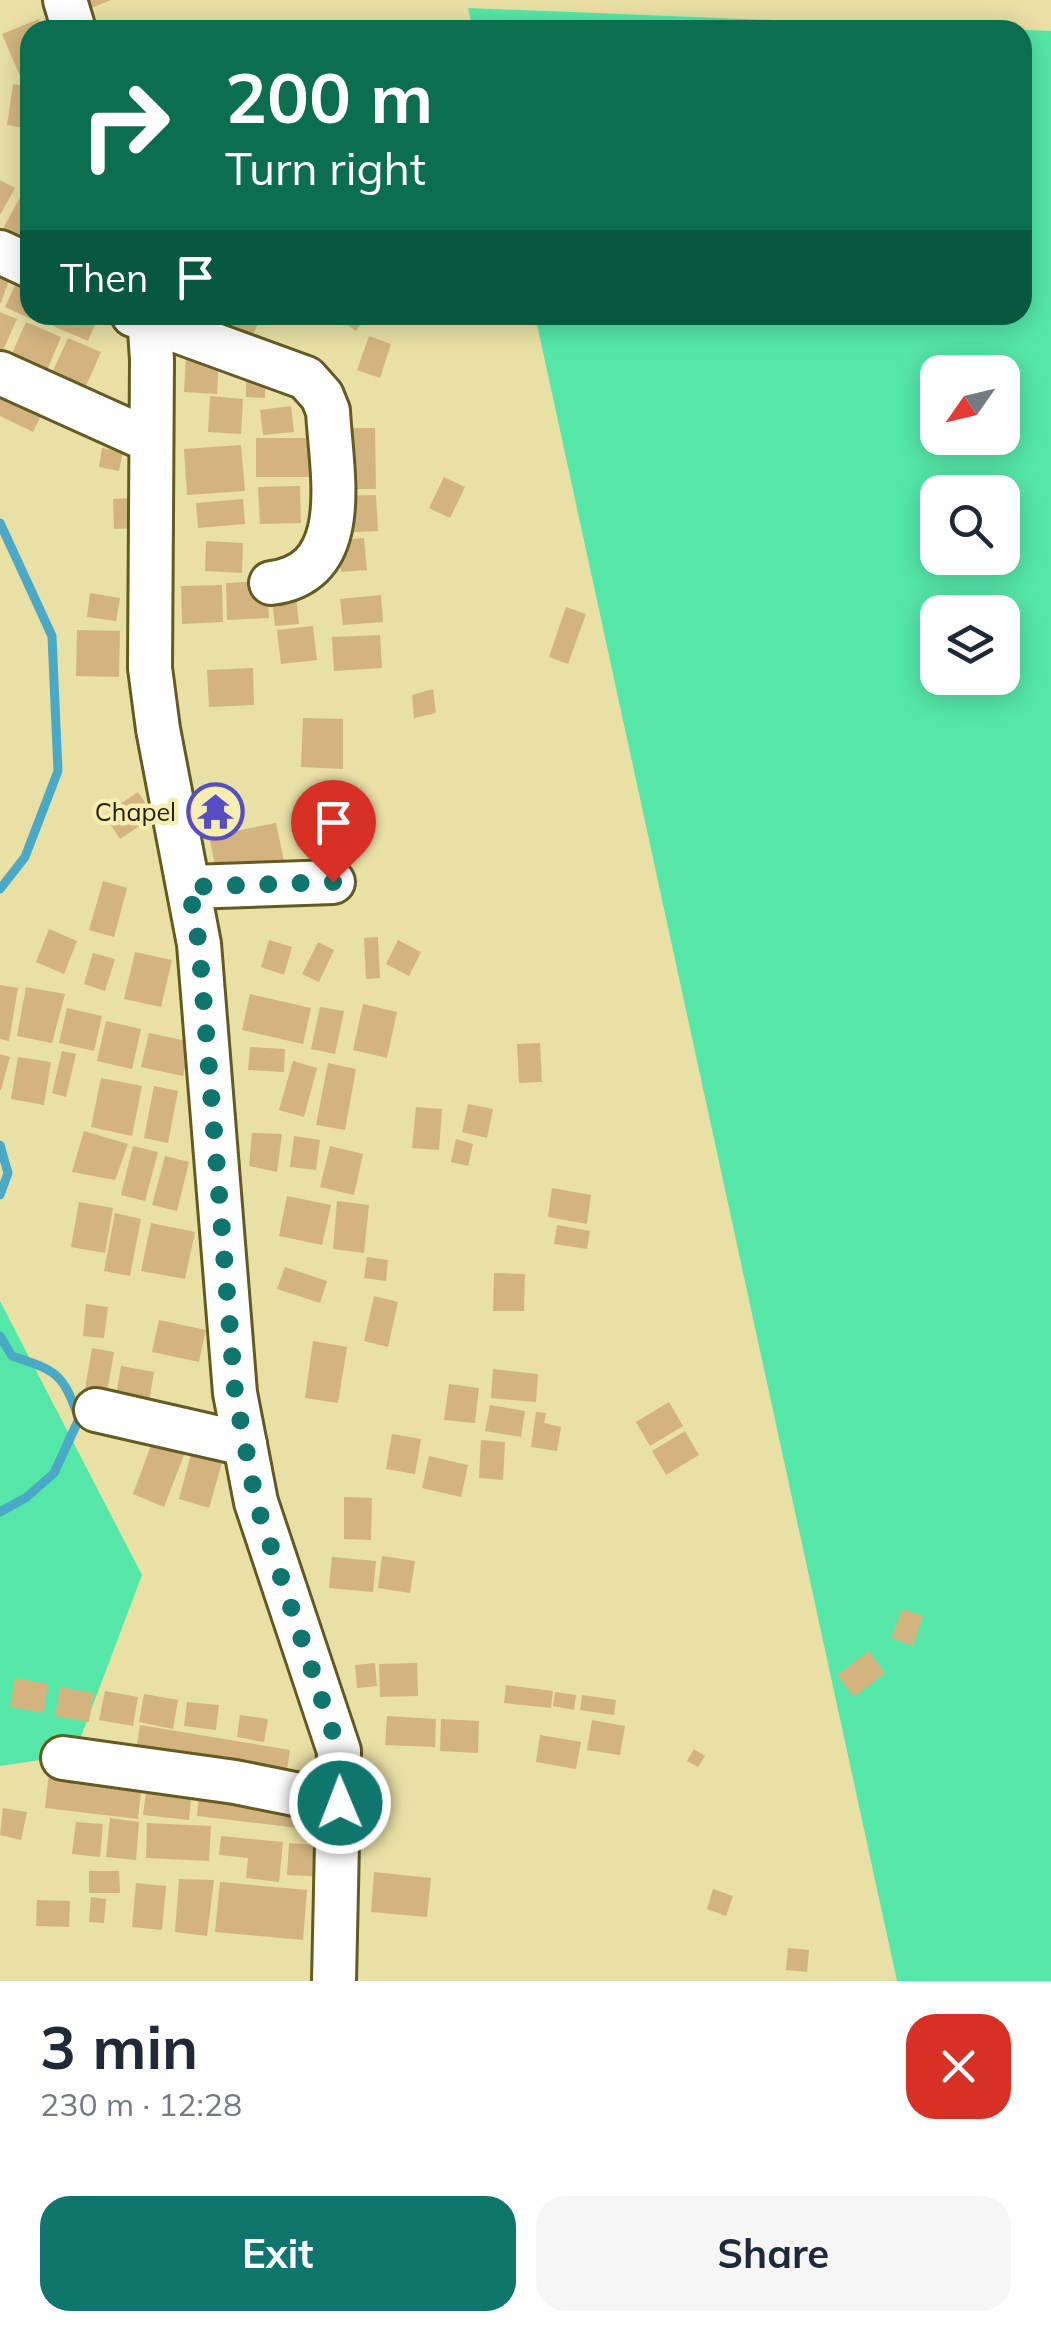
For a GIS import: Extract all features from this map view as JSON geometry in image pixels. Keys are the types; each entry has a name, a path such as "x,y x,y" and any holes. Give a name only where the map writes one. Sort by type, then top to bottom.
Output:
{"street":[{"path":"144,325 151,441 150,668 199,944 235,1392 256,1502 339,1751 334,1981"},
{"path":"163,325 306,378 322,396 328,411 332,533 322,553 306,570 291,580 271,583"},
{"path":"0,373 151,441"},
{"path":"189,887 333,882"},
{"path":"96,1410 246,1444"},
{"path":"63,1758 235,1782 340,1803"}],"green space":[{"path":"468,8 772,20 471,20"},
{"path":"1032,30 1051,31 1051,1981 897,1981 537,325 1032,325"},
{"path":"0,1301 142,1575 74,1755 0,1766"}],"building":[{"path":"80,0 111,0 84,11"},
{"path":"20,27 20,76 2,34"},
{"path":"13,84 20,85 20,127 7,125"},
{"path":"0,180 15,188 0,215"},
{"path":"20,198 20,243 1,232"},
{"path":"0,264 13,268 1,303 0,303"},
{"path":"20,274 20,314 5,307"},
{"path":"0,312 17,319 0,357"},
{"path":"25,325 61,337 45,375 9,360"},
{"path":"53,325 95,325 88,341"},
{"path":"226,325 257,325 252,338 225,328"},
{"path":"369,336 391,344 380,378 357,370"},
{"path":"68,338 101,352 86,386 53,371"},
{"path":"186,356 219,359 217,394 184,392"},
{"path":"246,364 266,365 265,398 246,397"},
{"path":"0,380 47,403 33,432 0,416"},
{"path":"210,396 243,399 241,434 208,432"},
{"path":"291,406 294,432 263,435 260,410"},
{"path":"338,428 375,428 376,489 338,489"},
{"path":"256,438 310,438 311,477 256,477"},
{"path":"241,445 245,491 187,495 184,449"},
{"path":"102,448 123,452 119,471 99,467"},
{"path":"444,477 465,487 450,518 429,508"},
{"path":"300,486 301,523 260,524 258,487"},
{"path":"376,495 378,531 337,533 335,496"},
{"path":"134,498 136,528 114,529 113,499"},
{"path":"243,499 245,524 198,528 196,503"},
{"path":"364,538 367,570 341,572 338,540"},
{"path":"206,541 243,543 242,573 205,571"},
{"path":"267,581 269,618 227,620 226,583"},
{"path":"222,585 223,622 182,624 181,586"},
{"path":"295,587 299,624 275,626 271,589"},
{"path":"90,593 120,598 116,621 87,617"},
{"path":"381,595 383,622 343,625 340,599"},
{"path":"566,607 586,614 568,664 549,657"},
{"path":"313,626 317,660 281,664 277,630"},
{"path":"77,630 120,631 119,677 76,676"},
{"path":"380,635 382,668 334,671 332,637"},
{"path":"253,668 254,705 209,707 207,670"},
{"path":"433,689 436,713 414,718 412,695"},
{"path":"303,718 343,719 343,769 301,767"},
{"path":"138,792 154,816 120,839 104,815"},
{"path":"276,823 284,861 217,875 209,836"},
{"path":"103,881 127,888 114,937 89,930"},
{"path":"49,929 77,941 64,974 36,962"},
{"path":"378,937 380,978 366,979 364,938"},
{"path":"269,940 292,947 284,975 261,967"},
{"path":"398,940 421,952 409,976 386,964"},
{"path":"318,942 334,950 319,982 302,974"},
{"path":"135,952 172,960 161,1007 124,999"},
{"path":"93,953 115,959 105,991 84,984"},
{"path":"0,985 18,988 9,1041 0,1039"},
{"path":"26,987 65,994 52,1043 17,1036"},
{"path":"250,994 311,1008 303,1044 242,1030"},
{"path":"363,1004 397,1012 387,1058 353,1050"},
{"path":"320,1007 344,1011 335,1054 311,1049"},
{"path":"67,1008 102,1016 94,1051 59,1043"},
{"path":"106,1021 141,1029 132,1069 97,1061"},
{"path":"149,1033 191,1042 183,1076 141,1067"},
{"path":"540,1043 542,1082 519,1083 517,1044"},
{"path":"250,1047 285,1049 284,1072 248,1070"},
{"path":"62,1051 76,1054 66,1097 52,1093"},
{"path":"0,1054 10,1057 1,1090 0,1090"},
{"path":"18,1057 51,1062 44,1105 11,1099"},
{"path":"293,1061 317,1068 304,1117 279,1110"},
{"path":"328,1063 356,1069 345,1130 316,1125"},
{"path":"101,1078 142,1086 132,1136 91,1127"},
{"path":"154,1086 178,1091 168,1143 144,1138"},
{"path":"468,1104 493,1109 487,1138 462,1132"},
{"path":"416,1107 442,1109 439,1150 412,1148"},
{"path":"84,1131 128,1144 115,1180 72,1172"},
{"path":"252,1133 282,1134 277,1172 249,1166"},
{"path":"294,1136 320,1140 316,1170 290,1167"},
{"path":"456,1139 473,1144 468,1166 451,1162"},
{"path":"133,1146 158,1152 145,1201 121,1195"},
{"path":"330,1146 363,1154 354,1195 320,1187"},
{"path":"165,1156 189,1162 177,1211 152,1205"},
{"path":"552,1188 591,1195 587,1224 548,1217"},
{"path":"287,1196 331,1205 322,1245 279,1236"},
{"path":"337,1201 369,1205 364,1253 333,1249"},
{"path":"79,1202 113,1208 105,1253 71,1247"},
{"path":"115,1213 141,1219 130,1276 104,1271"},
{"path":"151,1223 195,1232 185,1279 141,1271"},
{"path":"557,1225 590,1231 587,1249 554,1244"},
{"path":"367,1257 388,1260 386,1281 364,1278"},
{"path":"285,1267 327,1281 320,1303 277,1289"},
{"path":"494,1273 525,1274 524,1311 493,1311"},
{"path":"374,1296 398,1302 388,1347 364,1341"},
{"path":"86,1304 108,1307 104,1338 83,1336"},
{"path":"159,1320 206,1330 199,1362 152,1352"},
{"path":"313,1341 347,1347 338,1403 305,1398"},
{"path":"92,1348 114,1352 107,1393 85,1389"},
{"path":"121,1366 154,1372 149,1402 116,1396"},
{"path":"493,1369 538,1374 536,1402 491,1398"},
{"path":"449,1384 479,1388 475,1423 444,1420"},
{"path":"669,1402 683,1426 650,1446 636,1422"},
{"path":"490,1405 525,1411 521,1437 485,1431"},
{"path":"536,1412 546,1413 544,1423 561,1427 557,1451 531,1447"},
{"path":"685,1431 699,1455 666,1475 652,1451"},
{"path":"392,1434 421,1439 415,1474 386,1469"},
{"path":"153,1440 185,1452 164,1507 133,1494"},
{"path":"481,1440 505,1442 503,1480 479,1478"},
{"path":"192,1450 223,1459 209,1508 179,1499"},
{"path":"429,1456 468,1465 461,1497 422,1488"},
{"path":"344,1497 372,1498 371,1540 344,1539"},
{"path":"382,1556 415,1561 410,1593 378,1588"},
{"path":"332,1557 376,1561 373,1592 329,1588"},
{"path":"902,1609 923,1616 913,1646 891,1638"},
{"path":"869,1651 885,1673 854,1697 837,1675"},
{"path":"375,1663 377,1686 357,1688 355,1665"},
{"path":"417,1663 418,1696 380,1697 379,1664"},
{"path":"15,1678 48,1684 44,1713 10,1707"},
{"path":"506,1685 553,1691 551,1708 504,1703"},
{"path":"60,1687 94,1693 89,1722 55,1716"},
{"path":"105,1691 138,1697 133,1726 99,1720"},
{"path":"555,1692 576,1695 574,1710 553,1706"},
{"path":"144,1694 178,1700 173,1729 139,1722"},
{"path":"582,1695 616,1700 614,1715 580,1710"},
{"path":"187,1702 219,1705 216,1730 184,1726"},
{"path":"240,1715 268,1719 264,1742 237,1737"},
{"path":"387,1716 436,1719 435,1747 385,1745"},
{"path":"441,1719 479,1721 478,1753 440,1751"},
{"path":"592,1720 625,1726 620,1755 587,1750"},
{"path":"140,1725 290,1750 286,1776 136,1752"},
{"path":"540,1735 581,1742 576,1769 536,1762"},
{"path":"694,1749 705,1756 698,1767 687,1761"},
{"path":"50,1763 143,1774 138,1819 45,1808"},
{"path":"148,1777 193,1782 189,1820 143,1815"},
{"path":"200,1786 336,1803 332,1832 197,1816"},
{"path":"3,1808 27,1812 21,1840 0,1835"},
{"path":"110,1818 139,1822 136,1860 106,1857"},
{"path":"76,1822 103,1824 100,1857 72,1854"},
{"path":"147,1823 211,1826 209,1861 146,1858"},
{"path":"221,1836 283,1842 279,1882 246,1878 248,1858 219,1855"},
{"path":"289,1843 328,1846 326,1877 287,1875"},
{"path":"89,1871 119,1871 120,1893 89,1893"},
{"path":"374,1872 431,1878 427,1917 371,1912"},
{"path":"179,1879 214,1880 207,1936 175,1932"},
{"path":"220,1882 307,1890 303,1940 215,1932"},
{"path":"136,1883 166,1886 162,1930 132,1927"},
{"path":"713,1889 733,1896 726,1916 707,1909"},
{"path":"91,1897 106,1899 104,1923 89,1922"},
{"path":"37,1900 70,1901 69,1927 36,1926"},
{"path":"788,1948 809,1950 807,1972 786,1970"}],"waterway":[{"path":"0,523 52,636 58,771 25,857 0,889"},
{"path":"0,1145 8,1173 0,1195"},
{"path":"0,1336 12,1356 49,1370 63,1383 79,1419 54,1473 27,1497 0,1512"}],"place":[{"name":"Chapel","path":"215,811"}],"route":[{"path":"333,882 189,887 199,944 235,1392 256,1502 339,1751 340,1803"}]}
